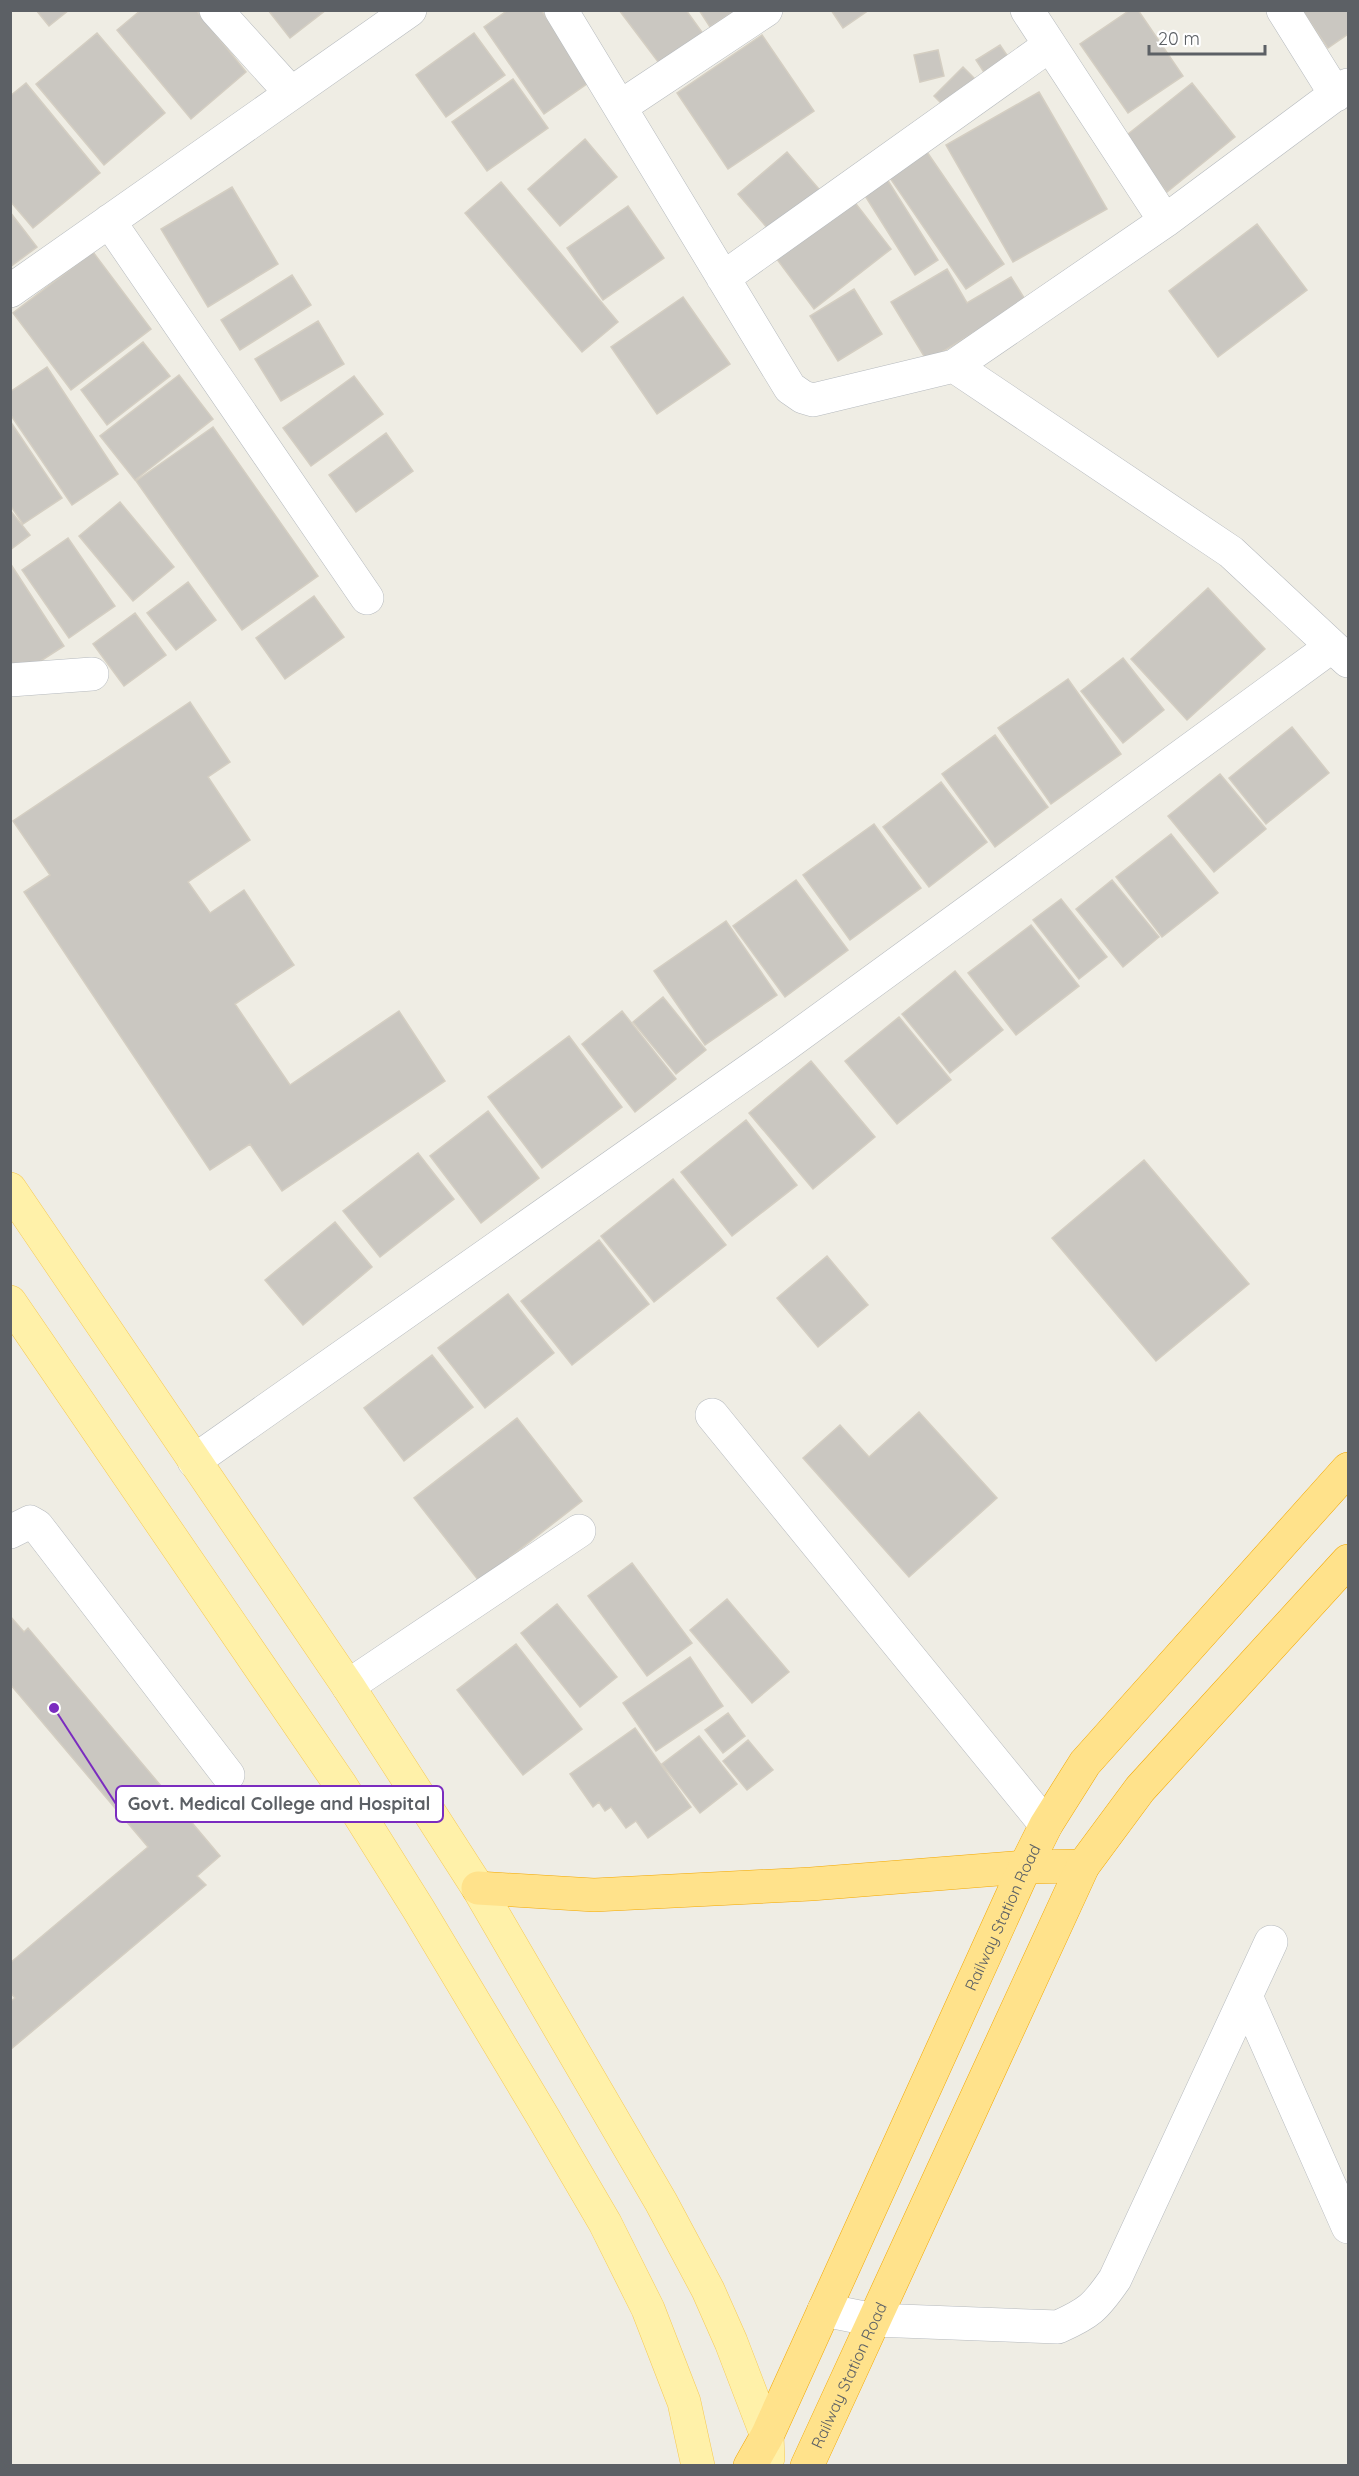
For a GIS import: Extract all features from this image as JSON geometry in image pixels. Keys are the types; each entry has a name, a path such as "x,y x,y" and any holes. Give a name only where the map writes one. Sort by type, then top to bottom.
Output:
{"highway":[{"name":"Railway Station Road","path":"750,2466 767,2451 824,2310 1024,1867 1046,1825 1085,1763 1348,1469"},
{"name":"Railway Station Road","path":"807,2466 1083,1866 1140,1789 1348,1560"},
{"path":"478,1888 594,1895 811,1884 1024,1867 1083,1866"}],"main road":[{"path":"10,1189 348,1686 478,1888 655,2191 698,2271 731,2342 767,2451"},
{"path":"10,1302 340,1784 549,2126 605,2223 648,2309 684,2402 698,2466"}],"street":[{"path":"216,10 291,93"},
{"path":"10,291 410,10"},
{"path":"561,10 790,388 802,397 813,400 954,366 1166,220 1342,90 1283,10"},
{"path":"620,107 766,10"},
{"path":"1027,10 1166,220"},
{"path":"723,278 1050,45"},
{"path":"109,221 367,598"},
{"path":"194,1461 1340,654 1231,552 954,366"},
{"path":"10,680 92,674"},
{"path":"712,1415 1046,1825"},
{"path":"10,1532 30,1522 37,1526 228,1775"},
{"path":"348,1686 579,1531"},
{"path":"824,2310 874,2320 1058,2327 1086,2315 1102,2299 1114,2279 1271,1942"},
{"path":"1246,1996 1348,2227"}],"building":[{"path":"36,10 69,10 49,26"},
{"path":"141,10 196,10 246,72 191,119 117,30"},
{"path":"268,10 326,10 290,38"},
{"path":"508,10 541,10 591,81 544,114 484,27"},
{"path":"619,10 686,10 707,39 665,71"},
{"path":"699,10 736,10 710,27"},
{"path":"831,10 869,10 843,28"},
{"path":"1130,10 1138,10 1183,76 1128,113 1080,44"},
{"path":"1302,10 1348,10 1348,34 1328,48"},
{"path":"97,33 165,113 104,165 36,84"},
{"path":"474,33 505,75 446,117 416,75"},
{"path":"762,35 814,111 728,169 677,93"},
{"path":"1000,45 1015,67 991,83 976,60"},
{"path":"938,50 944,76 920,82 914,55"},
{"path":"963,67 980,84 951,113 934,96"},
{"path":"513,79 548,128 487,171 452,122"},
{"path":"26,83 100,173 33,228 10,201 10,96"},
{"path":"1192,83 1235,137 1167,192 1123,138"},
{"path":"1039,92 1107,209 1013,262 946,145"},
{"path":"585,139 617,177 560,226 528,189"},
{"path":"787,152 824,195 775,237 738,194"},
{"path":"927,152 1004,264 966,289 890,178"},
{"path":"885,176 938,260 915,275 862,191"},
{"path":"501,182 618,322 582,352 465,213"},
{"path":"232,187 278,264 208,307 161,229"},
{"path":"853,200 891,249 814,309 776,258"},
{"path":"628,206 664,258 603,300 567,248"},
{"path":"10,212 37,247 10,267"},
{"path":"1257,224 1307,290 1218,357 1169,291"},
{"path":"93,252 151,329 71,390 13,313"},
{"path":"947,269 967,303 1011,277 1026,301 927,361 891,302"},
{"path":"292,275 311,305 240,350 221,320"},
{"path":"854,289 882,334 838,361 810,316"},
{"path":"683,297 730,364 657,414 611,347"},
{"path":"318,321 344,364 281,401 255,359"},
{"path":"143,342 170,376 107,425 81,390"},
{"path":"47,367 118,474 72,505 10,414 10,392"},
{"path":"179,375 213,419 135,480 100,436"},
{"path":"354,376 383,414 311,466 283,428"},
{"path":"10,421 62,498 23,524 10,505"},
{"path":"213,427 318,576 242,630 136,481"},
{"path":"386,433 413,471 356,512 329,475"},
{"path":"120,502 174,567 133,601 79,536"},
{"path":"10,510 30,535 10,550"},
{"path":"68,538 115,606 69,638 22,570"},
{"path":"10,563 64,646 19,675 10,662"},
{"path":"188,582 216,620 176,650 147,613"},
{"path":"1208,588 1265,649 1187,720 1131,659"},
{"path":"314,596 344,637 285,679 256,638"},
{"path":"135,613 166,655 124,686 93,644"},
{"path":"1123,658 1164,710 1123,743 1081,691"},
{"path":"1068,679 1121,754 1051,804 998,728"},
{"path":"190,702 230,762 208,777 250,840 188,882 210,913 244,890 294,965 235,1004 290,1085 399,1011 445,1081 282,1191 250,1144 210,1170 24,892 50,875 13,821"},
{"path":"1292,727 1329,773 1266,824 1229,778"},
{"path":"995,735 1048,807 995,847 942,774"},
{"path":"1220,774 1266,829 1214,872 1168,816"},
{"path":"941,782 987,842 929,887 883,827"},
{"path":"874,824 921,888 850,940 803,875"},
{"path":"1171,834 1218,893 1162,937 1116,877"},
{"path":"796,880 848,950 785,997 733,926"},
{"path":"1112,880 1159,937 1123,967 1076,909"},
{"path":"1061,899 1107,957 1079,979 1033,920"},
{"path":"726,921 777,995 705,1045 654,971"},
{"path":"1031,925 1079,986 1016,1035 968,973"},
{"path":"955,971 1003,1030 950,1073 902,1014"},
{"path":"663,997 706,1050 676,1074 633,1022"},
{"path":"622,1011 676,1079 635,1112 582,1044"},
{"path":"899,1017 951,1080 897,1124 845,1061"},
{"path":"569,1036 622,1107 542,1168 488,1097"},
{"path":"811,1061 875,1137 813,1189 749,1113"},
{"path":"488,1111 539,1178 481,1223 430,1156"},
{"path":"746,1120 797,1185 732,1236 681,1172"},
{"path":"418,1153 454,1199 380,1257 343,1211"},
{"path":"1144,1160 1249,1284 1156,1361 1052,1238"},
{"path":"673,1179 726,1245 654,1302 601,1236"},
{"path":"335,1222 372,1267 303,1325 265,1280"},
{"path":"599,1240 649,1304 572,1365 521,1301"},
{"path":"827,1256 868,1305 818,1347 777,1298"},
{"path":"508,1294 554,1353 485,1408 438,1348"},
{"path":"432,1355 473,1407 404,1461 364,1408"},
{"path":"919,1412 997,1498 909,1577 803,1458 840,1425 869,1457"},
{"path":"517,1418 582,1501 479,1581 414,1498"},
{"path":"632,1563 692,1643 647,1676 588,1596"},
{"path":"727,1599 789,1672 752,1703 690,1630"},
{"path":"557,1604 617,1677 580,1707 521,1633"},
{"path":"10,1616 24,1632 28,1628 220,1856 197,1876 206,1885 10,2050 10,2002 15,1998 10,1992 10,1963 148,1847 10,1684"},
{"path":"516,1644 582,1729 523,1775 457,1690"},
{"path":"690,1657 723,1706 656,1751 623,1703"},
{"path":"728,1713 745,1736 723,1753 705,1730"},
{"path":"635,1728 691,1807 648,1838 636,1821 626,1828 611,1807 605,1811 599,1802 593,1807 570,1774"},
{"path":"699,1736 737,1784 700,1813 662,1764"},
{"path":"748,1740 773,1770 747,1790 723,1761"}],"place":[{"name":"Govt. Medical College and Hospital","path":"54,1708"}]}
